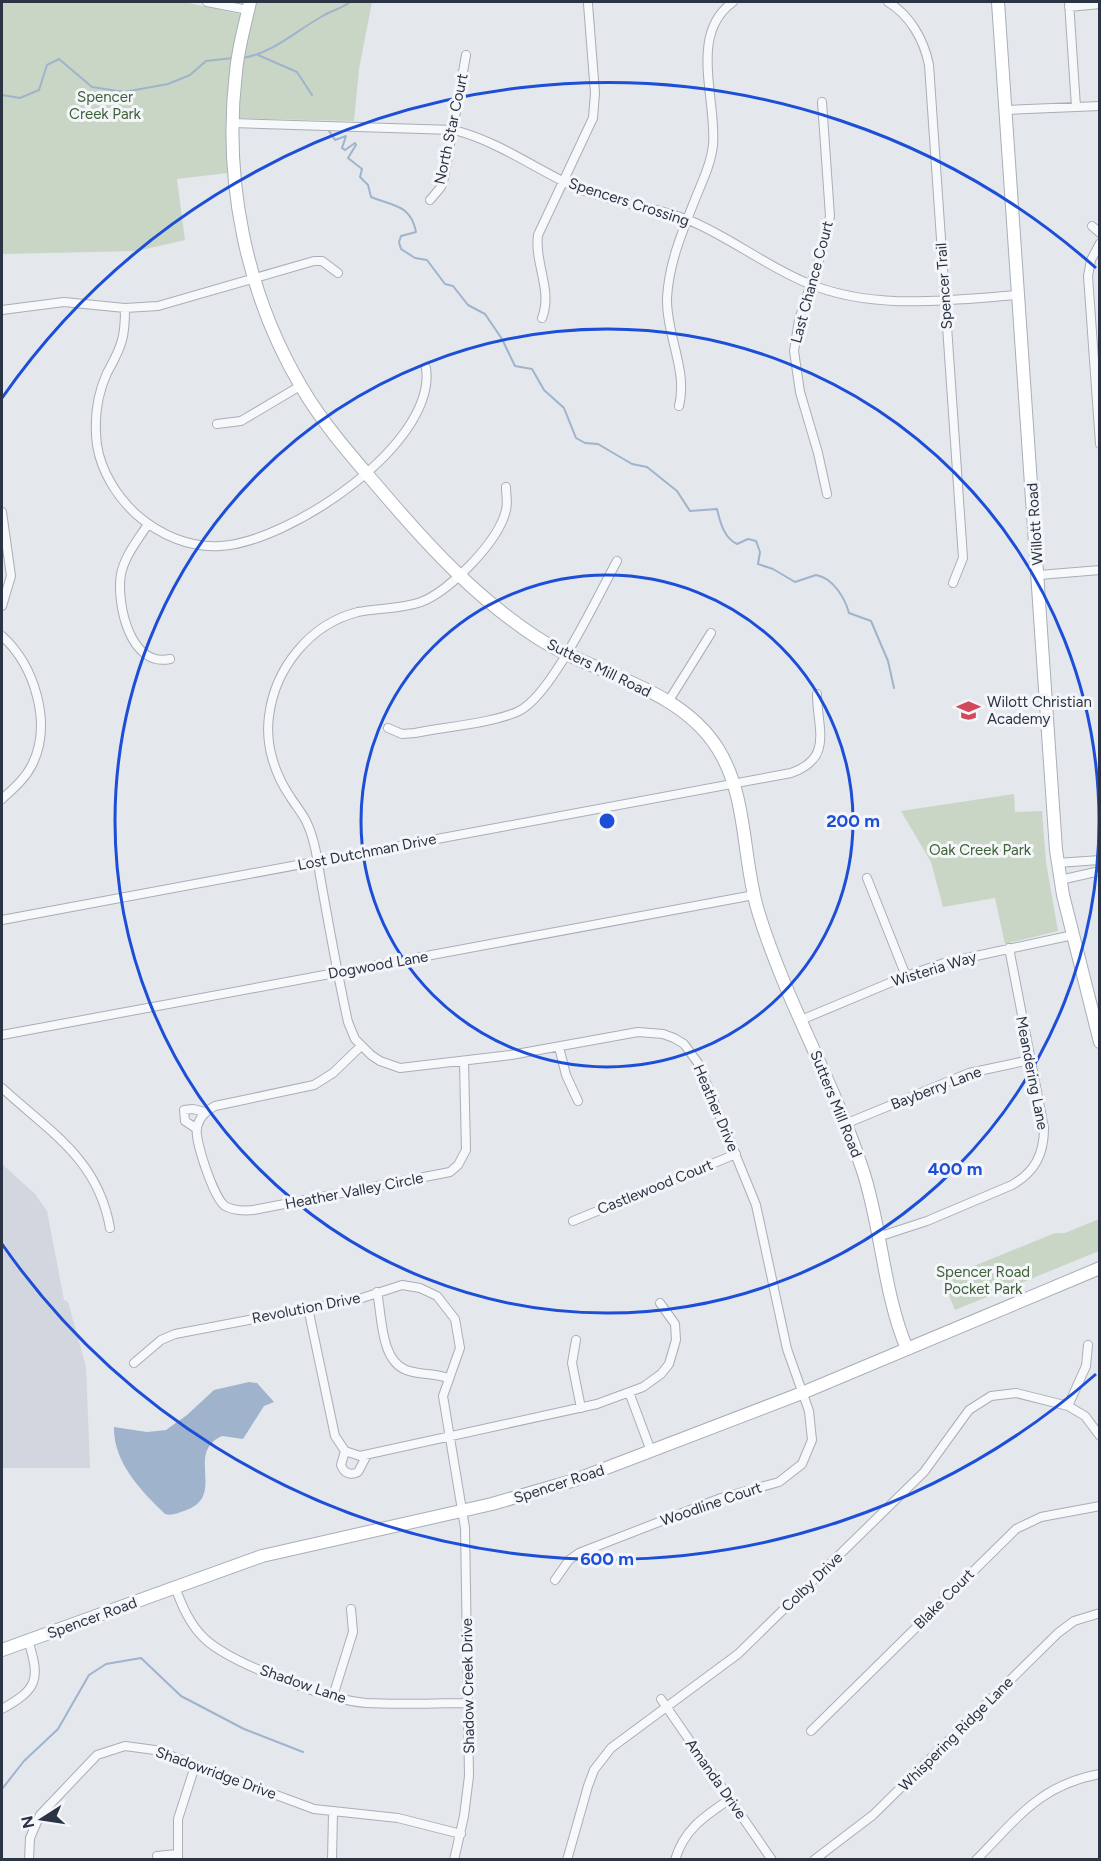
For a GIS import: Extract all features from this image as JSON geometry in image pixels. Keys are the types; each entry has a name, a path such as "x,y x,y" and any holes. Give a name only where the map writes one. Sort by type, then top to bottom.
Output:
{"main road":[{"name":"Willott Road","path":"998,2 1057,863 1072,935 1100,1042"},
{"name":"Sutters Mill Road","path":"249,6 240,40 232,123 237,201 254,278 279,344 300,386 338,440 458,577 498,610 565,654 685,712 711,740 723,758 739,808 754,895 763,925 863,1170 896,1322 907,1349"},
{"name":"Spencer Road","path":"2,1650 283,1550 546,1490 802,1393 1100,1268"}],"street":[{"path":"207,2 249,6"},
{"path":"679,406 682,385 672,341 667,301 673,261 708,169 713,145 709,40 717,21 733,2"},
{"name":"Spencer Trail","path":"893,3 906,16 921,39 929,65 963,558 953,582"},
{"path":"542,318 546,297 537,244 542,226 589,127 594,106 588,4"},
{"path":"1076,107 1069,4 1100,4"},
{"name":"North Star Court","path":"430,200 441,187 454,130 466,55"},
{"name":"Last Chance Court","path":"822,102 830,216 824,245 810,284 796,337 794,365 827,494"},
{"path":"1006,110 1100,106"},
{"name":"Spencers Crossing","path":"232,123 454,130 489,141 564,181 596,195 687,220 810,284 880,300 945,300 1019,295"},
{"path":"1092,226 1100,233"},
{"path":"1100,243 1091,260 1088,276 1100,444"},
{"path":"2,310 64,302 125,308 158,306 314,261 322,261 338,273"},
{"path":"125,308 122,340 101,388 96,431 101,461 126,505 160,532 190,543 219,546 244,543 267,536 343,492 366,474 396,443 418,411 427,389 426,368"},
{"path":"217,424 241,421 300,386"},
{"path":"361,1046 348,1022 317,861 306,820 278,775 270,748 268,718 281,674 308,640 333,622 361,612 422,602 444,589 458,577 485,546 502,519 506,510 506,488"},
{"path":"2,512 11,576 2,606"},
{"path":"148,524 124,565 121,576 123,600 132,639 137,648 155,660 170,659"},
{"path":"388,728 402,734 415,733 516,712 528,706 544,691 617,561"},
{"path":"1039,575 1100,570"},
{"path":"668,702 711,633"},
{"path":"2,636 15,650 30,676 40,721 34,763 21,782 2,799"},
{"path":"817,694 821,734 817,756 826,761"},
{"name":"Lost Dutchman Drive","path":"2,920 791,773 805,766 817,756"},
{"path":"1057,863 1100,860"},
{"path":"1060,880 1100,871"},
{"path":"867,878 906,976"},
{"name":"Dogwood Lane","path":"2,1035 754,895"},
{"name":"Wisteria Way","path":"801,1020 906,976 944,963 1072,935"},
{"name":"Meandering Lane","path":"878,1237 994,1193 1023,1179 1031,1171 1042,1151 1044,1128 1009,948"},
{"name":"Heather Drive","path":"361,1046 380,1062 400,1068 464,1062 638,1032 663,1034 684,1044 698,1064 736,1154 762,1225 787,1349 802,1393"},
{"name":"Heather Valley Circle","path":"361,1046 333,1073 314,1085 215,1106 205,1112 193,1108 184,1110 185,1121 197,1129 197,1139 220,1201 232,1209 253,1210 442,1174 458,1165 466,1150 464,1062"},
{"path":"559,1047 566,1075 578,1101"},
{"name":"Bayberry Lane","path":"845,1124 969,1073 1030,1060"},
{"path":"2,1088 85,1166 99,1186 110,1228"},
{"path":"197,1129 205,1112"},
{"name":"Castlewood Court","path":"573,1221 736,1154"},
{"name":"Revolution Drive","path":"134,1363 161,1340 175,1334 359,1299 402,1285 420,1288 437,1296 451,1310 458,1329 460,1348 442,1396 463,1510"},
{"path":"377,1292 388,1348 394,1360 406,1370 448,1378"},
{"path":"308,1308 332,1427 338,1444 345,1451 367,1455 581,1407 643,1386 661,1374 674,1352 675,1324 660,1303"},
{"path":"576,1340 572,1363 581,1407"},
{"path":"1068,1406 1086,1366 1088,1345"},
{"path":"629,1392 651,1451"},
{"name":"Colby Drive","path":"567,1860 594,1770 622,1738 724,1666 764,1629 924,1472 969,1410 981,1401 1003,1392 1016,1393 1068,1406 1085,1416 1100,1436"},
{"name":"Woodline Court","path":"555,1580 569,1560 579,1553 721,1498 787,1478 807,1457 812,1440 811,1420 802,1393"},
{"path":"345,1451 341,1465 344,1472 350,1474 358,1472 367,1455"},
{"name":"Blake Court","path":"811,1731 1016,1529 1041,1517 1100,1506"},
{"name":"Shadow Creek Drive","path":"454,1860 461,1834 469,1776 463,1510"},
{"name":"Shadow Lane","path":"175,1587 191,1623 203,1638 233,1659 333,1696 368,1703 468,1703"},
{"path":"333,1696 353,1632 351,1609"},
{"name":"Whispering Ridge Lane","path":"814,1860 873,1815 1058,1633 1074,1621 1100,1613"},
{"path":"2,1709 20,1700 33,1682 35,1668 28,1640"},
{"name":"Amanda Drive","path":"661,1699 772,1860"},
{"name":"Shadowridge Drive","path":"29,1860 30,1838 40,1815 97,1755 125,1746 137,1746 314,1809 333,1813 398,1818 461,1834"},
{"path":"157,1856 177,1857 177,1819 195,1766"},
{"path":"976,1860 1045,1794 1069,1781 1100,1774"},
{"path":"675,1860 681,1842 688,1832 730,1799"},
{"path":"332,1860 333,1813"}],"shaded area":[{"path":"2,1164 35,1194 47,1211 64,1300 68,1302 86,1367 90,1468 2,1468"}],"green space":[{"name":"Spencer Creek Park","path":"2,2 184,2 253,17 257,2 372,2 359,69 354,121 226,118 227,173 177,179 185,240 137,251 2,254"},
{"name":"Oak Creek Park","path":"1014,794 1015,812 1042,811 1046,862 1058,931 1005,944 995,898 943,907 931,862 901,811"},
{"name":"Spencer Road Pocket Park","path":"1099,1219 1099,1251 955,1310 942,1279 1055,1233 1065,1233"}],"water":[{"path":"249,1382 257,1383 274,1402 264,1406 243,1439 222,1436 211,1444 206,1453 203,1496 197,1504 184,1511 165,1514 138,1486 123,1464 115,1440 114,1427 147,1432 166,1430 187,1415 214,1390"}],"waterway":[{"path":"242,58 274,47 324,15 350,2"},
{"path":"258,55 297,72 312,95"},
{"path":"2,95 20,98 39,90 47,65 59,59 92,87 124,92 168,84 190,75 206,61 233,58"},
{"path":"329,131 335,140 346,136 342,148 345,150 355,143 348,158 362,169 360,177 368,185 371,197 400,207 410,216 416,232 401,236 399,242 401,249 415,258 427,260 445,284 453,286 468,305 485,314 502,339 515,366 532,369 544,390 564,408 576,438 585,443 598,444 632,464 647,467 677,491 690,511 717,509 723,529 729,538 737,544 748,539 756,541 760,552 758,564 773,569 795,582 816,575 828,580 845,601 849,613 871,621 888,661 894,688"},
{"path":"2,1789 24,1761 58,1729 89,1675 106,1664 141,1658 181,1696 244,1729 303,1752"}],"place":[{"name":"Wilott Christian Academy","path":"969,711"}]}
